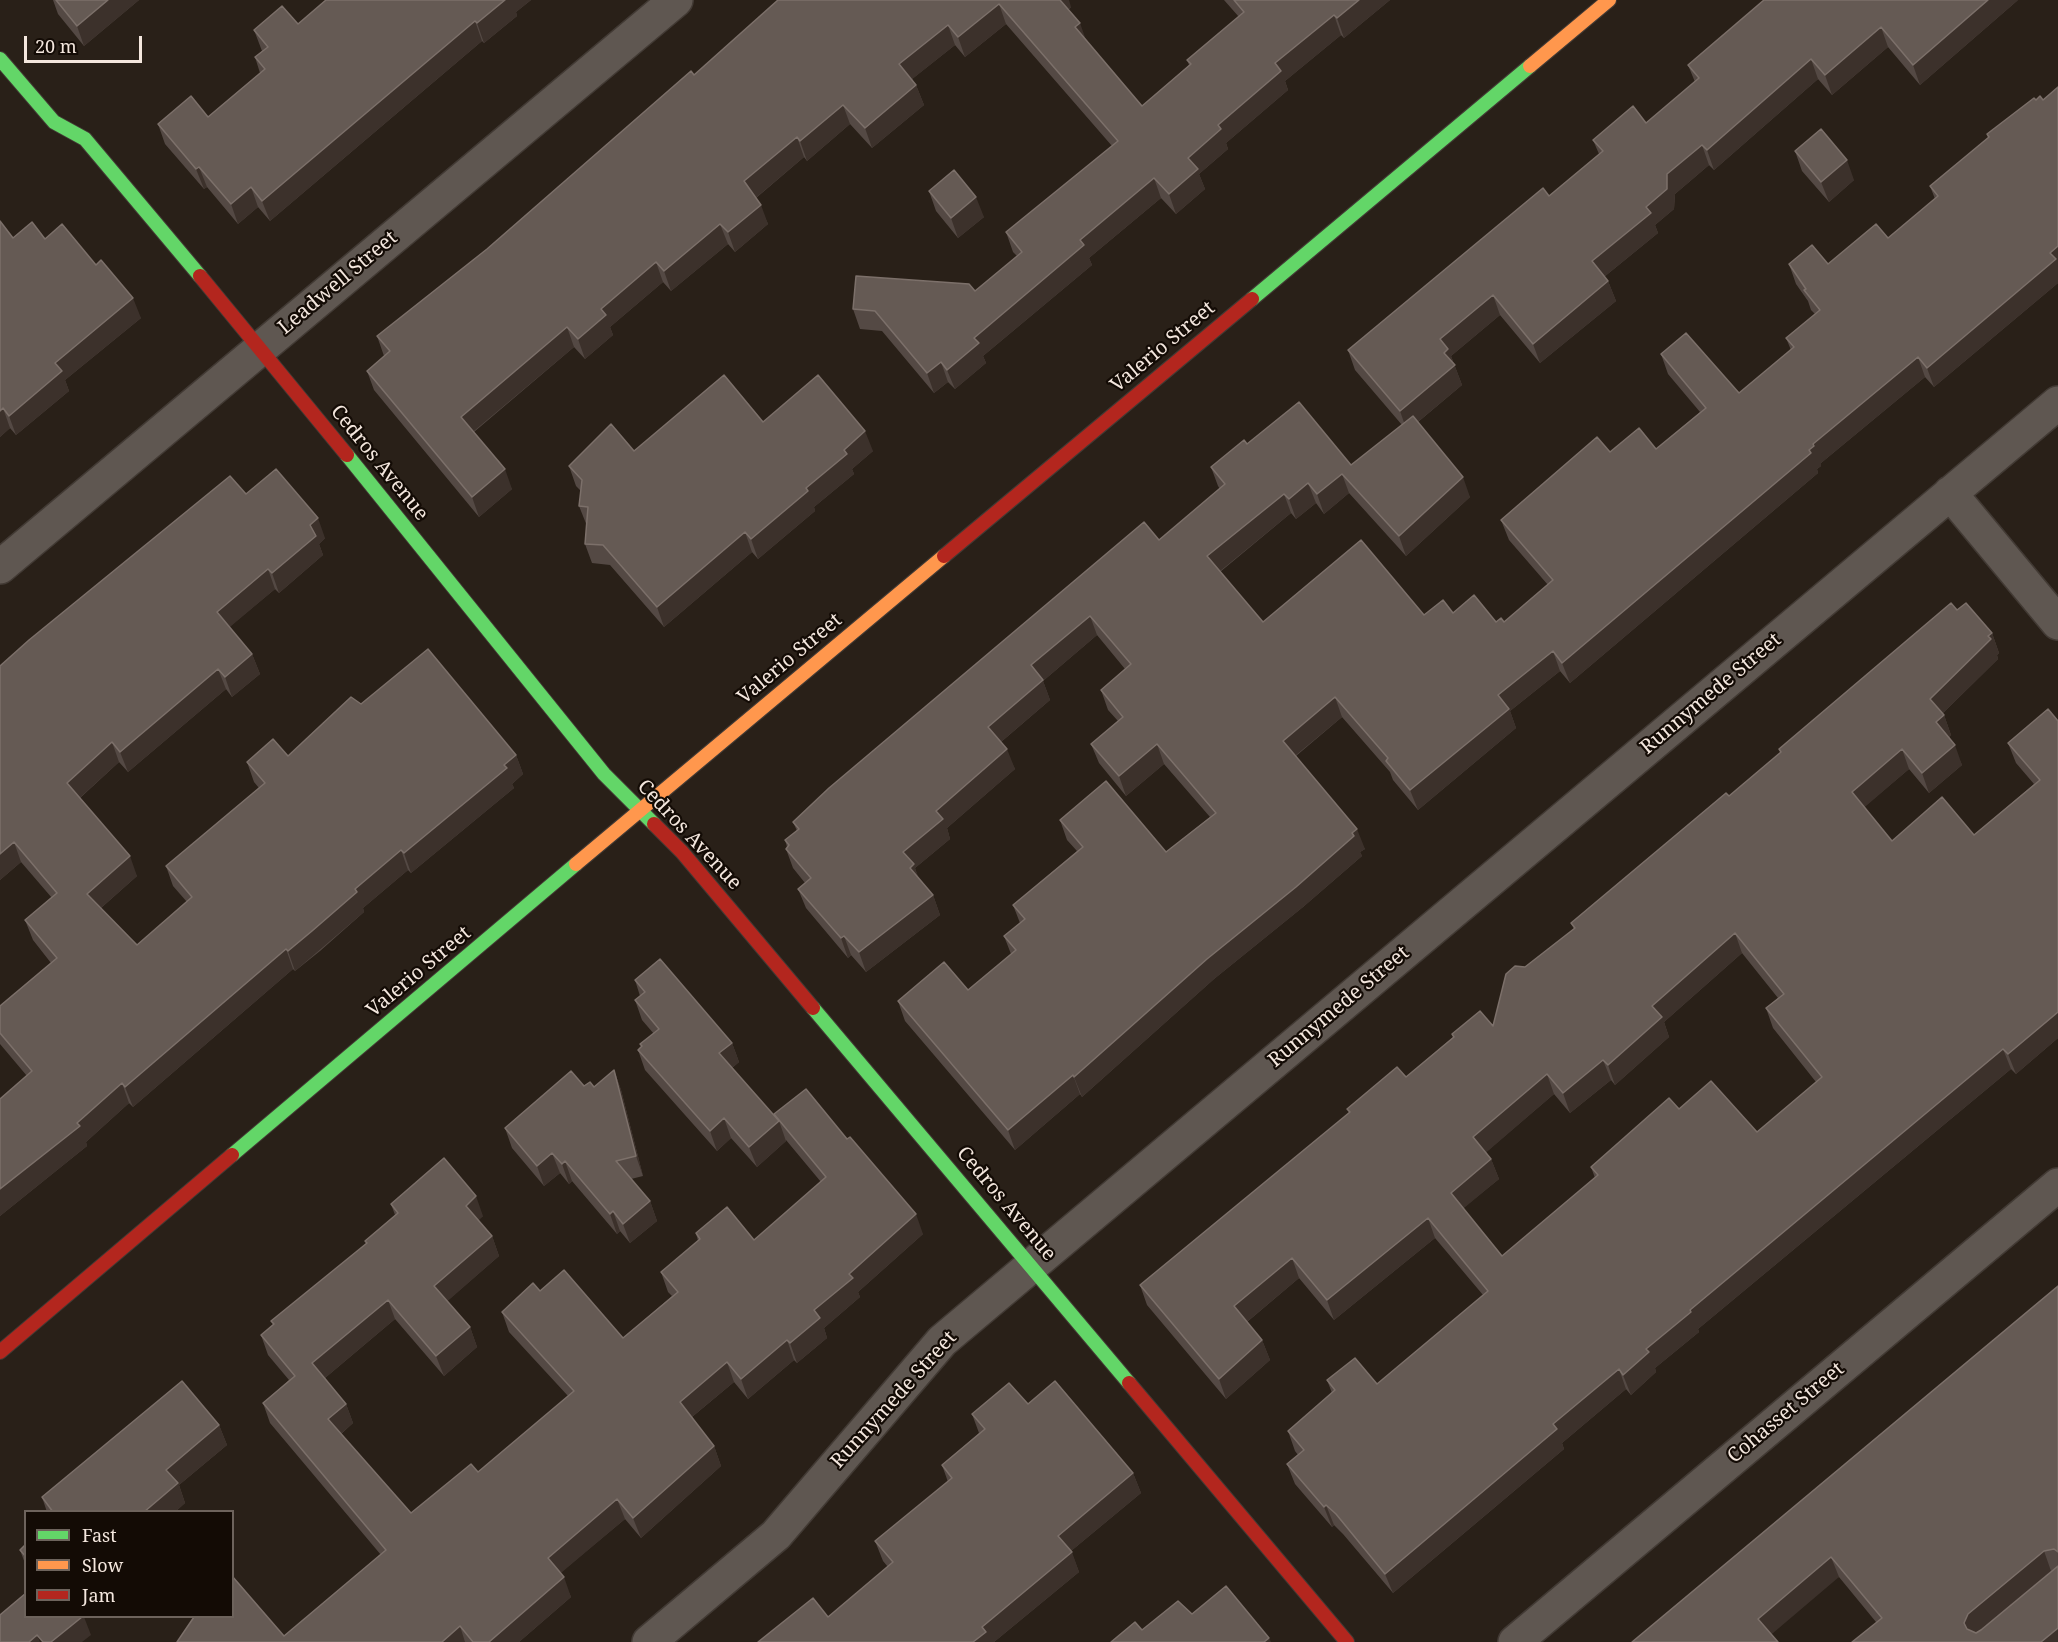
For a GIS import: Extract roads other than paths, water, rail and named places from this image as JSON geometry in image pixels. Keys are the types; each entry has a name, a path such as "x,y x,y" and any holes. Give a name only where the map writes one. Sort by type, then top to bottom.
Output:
{"street":[{"name":"Leadwell Street","path":"0,567 676,0"},
{"name":"Valerio Street","path":"0,1352 640,810 1609,0"},
{"name":"Cedros Avenue","path":"0,59 54,122 85,139 261,348 604,774 682,852 1347,1642"},
{"name":"Runnymede Street","path":"650,1642 776,1535 942,1341 2058,403"},
{"path":"1950,493 2058,623"},
{"name":"Cohasset Street","path":"1515,1642 2058,1185"}]}
